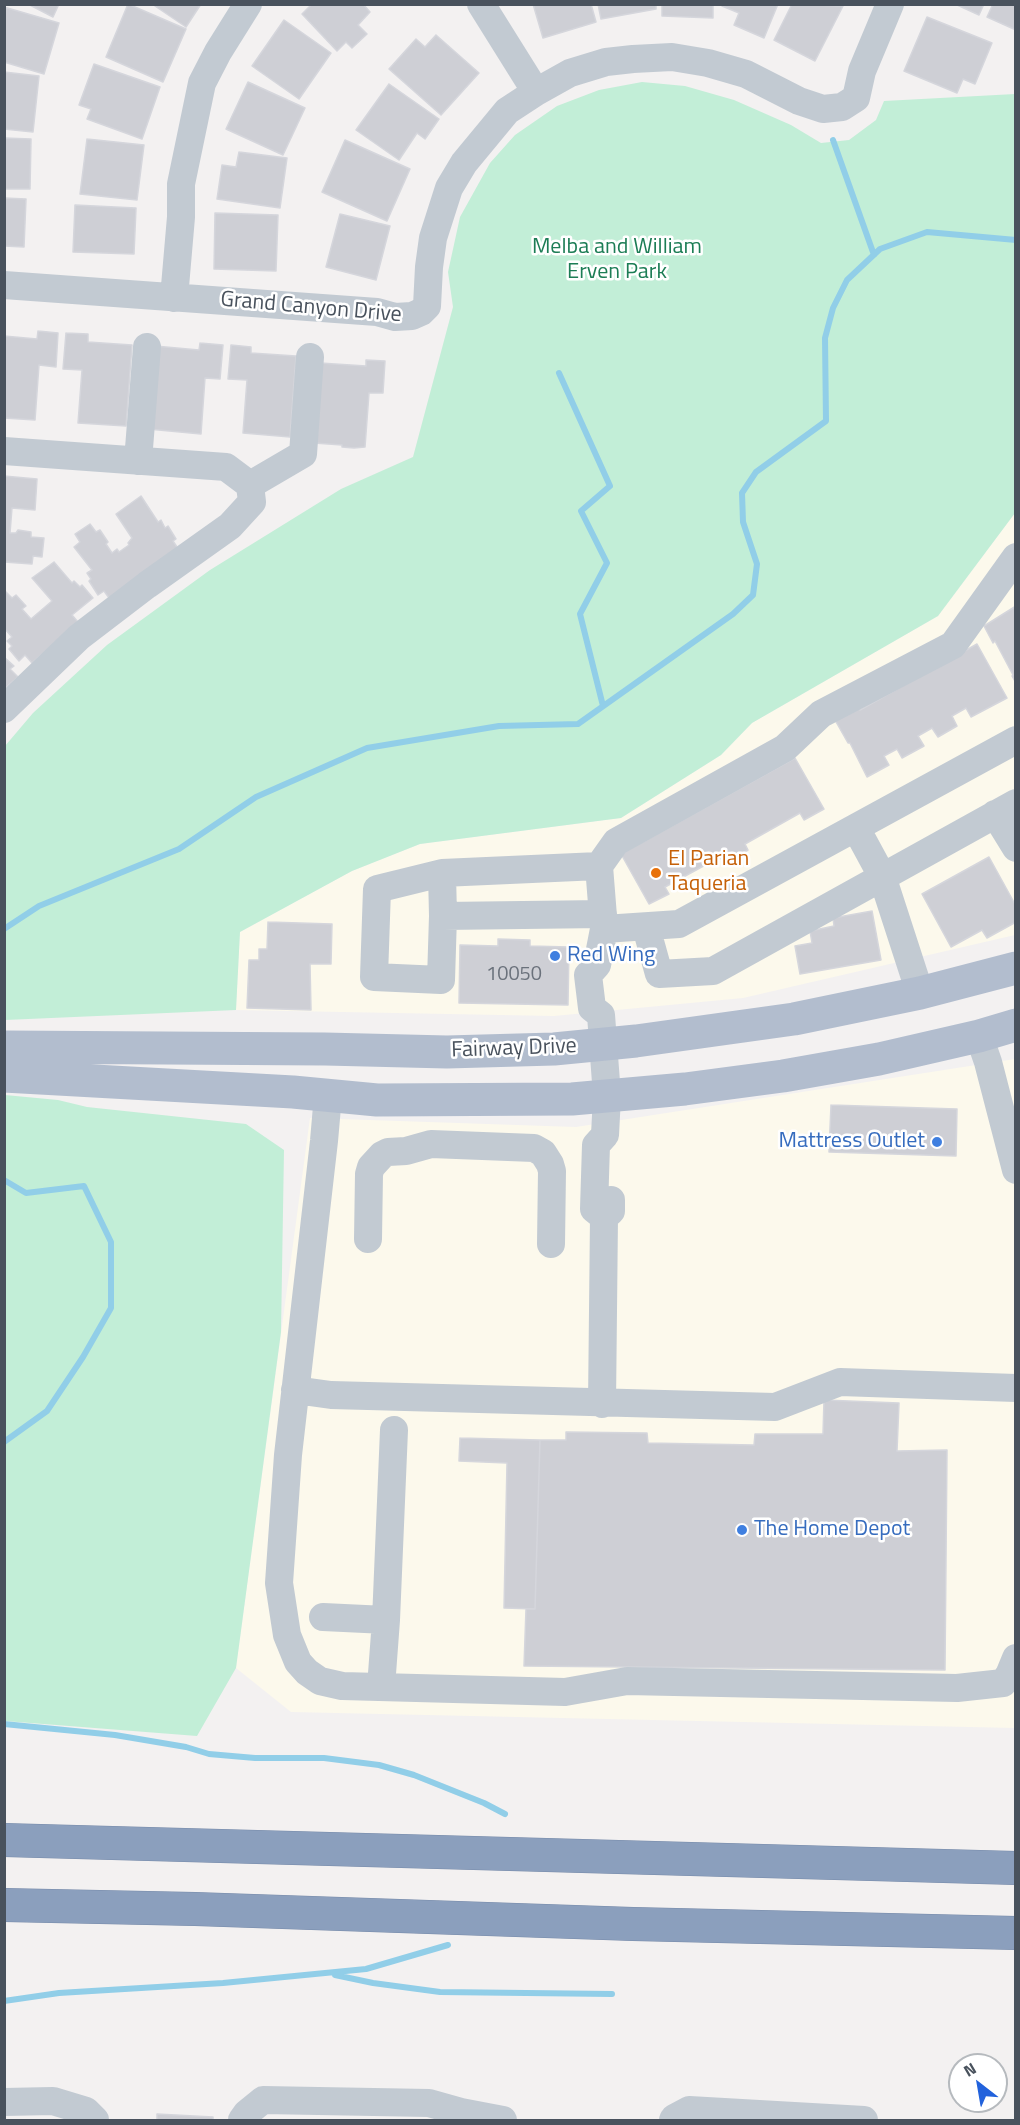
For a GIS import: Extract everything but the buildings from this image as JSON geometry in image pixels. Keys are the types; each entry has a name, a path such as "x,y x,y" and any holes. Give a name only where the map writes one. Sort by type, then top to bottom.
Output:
{"highway":[{"path":"4,1840 1016,1868"},
{"path":"4,1905 1016,1933"}],"main road":[{"name":"Fairway Drive","path":"19,1062 325,1048 493,1052 602,1030 794,1019 920,993 1016,968"},
{"name":"Fairway Drive","path":"19,1062 377,1100 551,1100 704,1087 783,1077 879,1059 1016,1025"}],"street":[{"path":"174,298 181,217 181,184 202,83 248,4"},
{"path":"481,4 536,92"},
{"name":"Grand Canyon Drive","path":"4,285 377,312 395,317 412,316 427,306 433,238 449,188 464,163 507,111 536,92 570,73 606,62 672,57 708,63 746,74 799,101 823,109 842,107 856,98 862,71 890,4"},
{"path":"138,461 147,346"},
{"path":"250,484 303,453 310,357"},
{"path":"4,451 226,468 250,484 252,502 230,526 147,585 80,638 4,709"},
{"path":"602,1404 604,1217 611,1210 612,1144 605,1135 607,1096 602,1030 608,1009 604,972 597,965 603,922 599,866 616,842 785,748 821,714 953,645 1016,557"},
{"path":"443,916 603,922 646,927 679,924 1016,740"},
{"path":"646,927 659,974 713,971 1005,809 1016,848"},
{"path":"856,828 882,876 920,993"},
{"path":"442,873 441,980 374,977 377,889 442,873 599,866"},
{"path":"978,1036 988,1062 1016,1170"},
{"path":"328,1095 288,1455 279,1583 287,1635 298,1662 308,1672 320,1681 342,1686 565,1692 627,1681 957,1688 1003,1683 1013,1670"},
{"path":"368,1239 371,1167 388,1152 406,1151 431,1144 539,1150 548,1158 552,1171 543,1243"},
{"path":"295,1390 331,1395 775,1407 840,1382 1016,1388"},
{"path":"381,1687 394,1430"},
{"path":"323,1617 386,1620"},
{"path":"242,2121 247,2113 263,2100 429,2103 461,2116 503,2121"},
{"path":"4,2102 53,2101 86,2111 95,2121"},
{"path":"673,2121 674,2118 689,2110 864,2121"}],"shaded area":[{"path":"1015,513 1015,935 743,998 554,1016 236,1010 240,932 352,871 420,844 621,818 721,755 752,723 938,616"},
{"path":"1015,1059 1015,1728 291,1712 236,1668 310,1118 576,1127"}],"green space":[{"name":"Melba and William Erven Park","path":"642,82 685,86 734,100 791,125 821,143 849,140 876,120 884,101 1015,94 1015,513 938,616 752,723 721,755 621,818 420,844 352,871 240,932 236,1010 5,1020 5,746 33,713 107,645 210,570 341,489 413,457 453,307 448,272 460,217 490,163 515,135 557,106 599,90"},
{"path":"5,1095 58,1100 87,1107 246,1124 284,1150 281,1332 236,1668 197,1736 5,1721"}],"waterway":[{"path":"833,140 874,255"},
{"path":"4,929 39,906 179,849 256,797 367,748 499,726 578,724 733,614 753,595 757,564 743,522 742,493 756,472 826,421 825,338 833,308 847,280 880,249 927,232 1016,240"},
{"path":"559,373 610,486 581,511 607,563 580,614 603,706"},
{"path":"4,1180 26,1193 84,1186 111,1242 111,1308 83,1357 47,1411 4,1442"},
{"path":"4,1724 115,1735 186,1747 209,1754 255,1758 324,1758 379,1765 414,1775 484,1803 505,1814"},
{"path":"4,2001 59,1993 223,1983 366,1969 448,1945"},
{"path":"335,1975 373,1983 440,1992 612,1994"}],"place":[{"name":"El Parian Taqueria","path":"656,873"},
{"name":"Red Wing","path":"555,956"},
{"name":"Mattress Outlet","path":"937,1142"},
{"name":"The Home Depot","path":"742,1530"}]}
